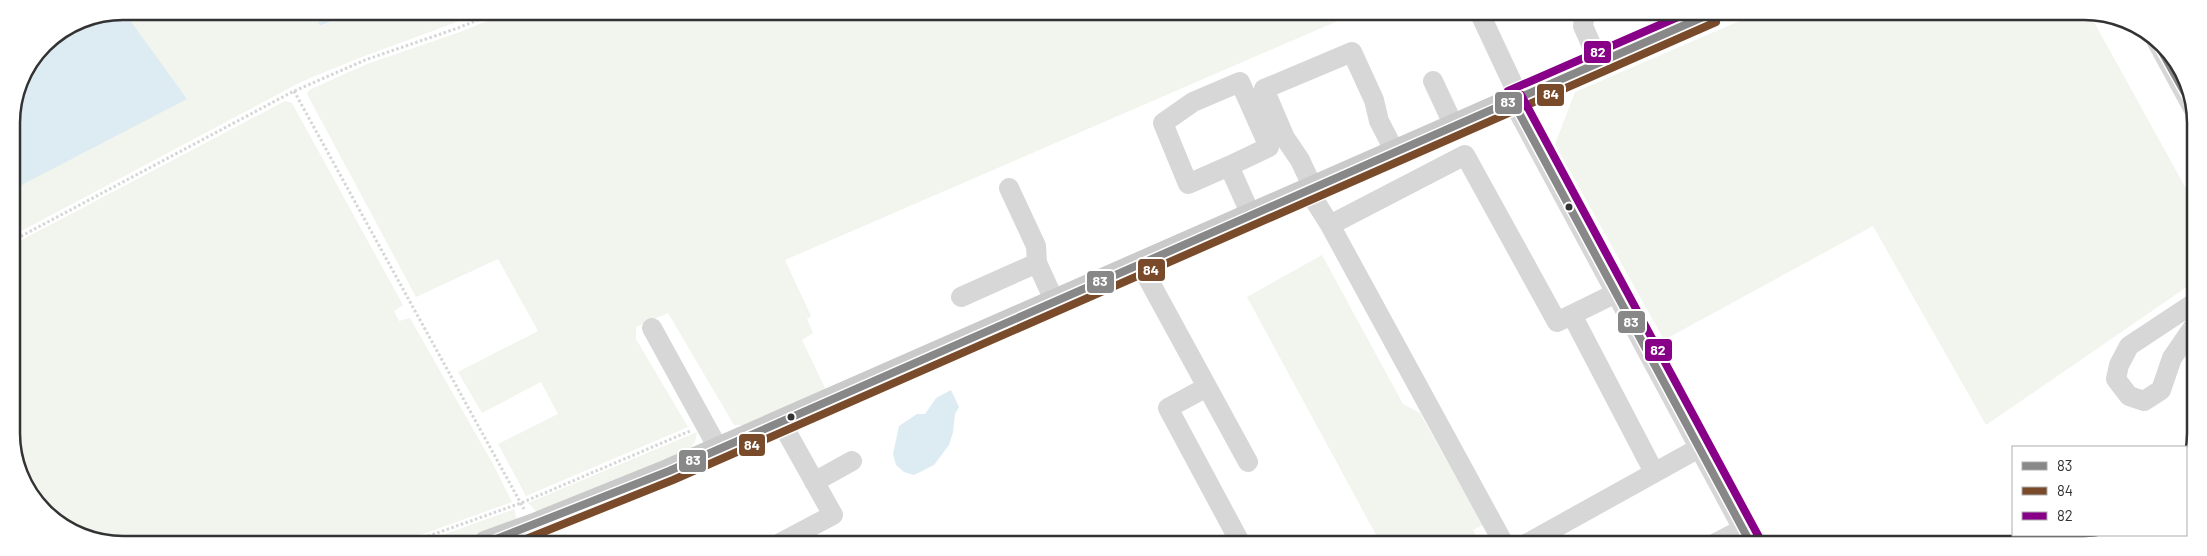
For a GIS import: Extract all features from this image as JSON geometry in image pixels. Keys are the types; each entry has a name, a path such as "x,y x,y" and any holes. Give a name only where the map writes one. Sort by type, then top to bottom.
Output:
{"main road":[{"path":"536,535 718,450 1599,62 1677,20"}],"street":[{"path":"1484,20 1515,98 1616,293 1747,536"},
{"path":"1584,20 1584,26 1599,62"},
{"path":"1394,152 1379,121 1374,100 1352,52 1264,90 1285,138 1300,160 1310,189 1500,536"},
{"path":"1433,81 1454,126"},
{"path":"1240,82 1269,147 1229,166 1188,184 1163,123 1193,102 1240,82"},
{"path":"1330,225 1466,155 1557,322 1616,293"},
{"path":"1229,166 1251,215"},
{"path":"1009,188 1036,246 1037,263 1055,302"},
{"path":"961,297 1037,263"},
{"path":"1140,264 1248,462"},
{"path":"2187,308 2129,346 2119,365 2116,379 2129,396 2144,400 2161,390 2172,358 2187,336"},
{"path":"1572,315 1654,472"},
{"path":"652,328 718,450"},
{"path":"1207,387 1168,408 1236,536"},
{"path":"781,422 833,515 793,536"},
{"path":"1540,536 1699,448"},
{"path":"814,482 852,461"}],"path":[{"path":"20,237 294,92 365,60 476,20"},
{"path":"294,92 521,503 536,535"},
{"path":"429,536 521,503 704,424"}],"shaded area":[{"path":"116,20 318,20 321,26 335,20 462,20 303,81 20,232 20,116 28,84 37,66 50,50 66,37 90,25"},
{"path":"130,20 187,99 20,186 20,116 28,84 37,66 50,50 66,37 84,28 103,22"},
{"path":"318,20 335,20 320,26"},
{"path":"489,20 1340,20 785,260 811,316 807,319 813,333 802,340 826,390 745,425 734,425 668,313 636,327 636,339 688,427 526,496 498,444 558,414 541,382 482,413 458,372 538,331 498,259 416,297 307,94 309,90 367,64"},
{"path":"1742,20 2093,20 2187,190 2187,287 1986,425 1873,226 1664,340 1555,144 1575,92"},
{"path":"285,101 292,103 403,305 394,311 399,321 410,318 494,466 512,502 417,536 116,536 90,531 66,519 41,496 25,466 22,453 20,440 20,241"},
{"path":"1322,255 1403,404 1420,413 1483,525 1473,530 1476,536 1377,536 1247,297"},
{"path":"951,390 959,407 955,414 949,445 934,465 914,475 904,472 896,465 893,454 899,426 917,414 925,414 936,398"},
{"path":"697,432 695,442 690,449 537,512 528,503"},
{"path":"515,509 516,520 512,525 480,536 440,536"}],"transit line":[{"name":"82","path":"1508,91 1671,20"},
{"name":"83","path":"504,536 669,471 1696,20"},
{"name":"84","path":"533,536 673,480 1716,22"},
{"name":"82","path":"1521,95 1758,536"},
{"name":"83","path":"1512,100 1747,536"}]}
